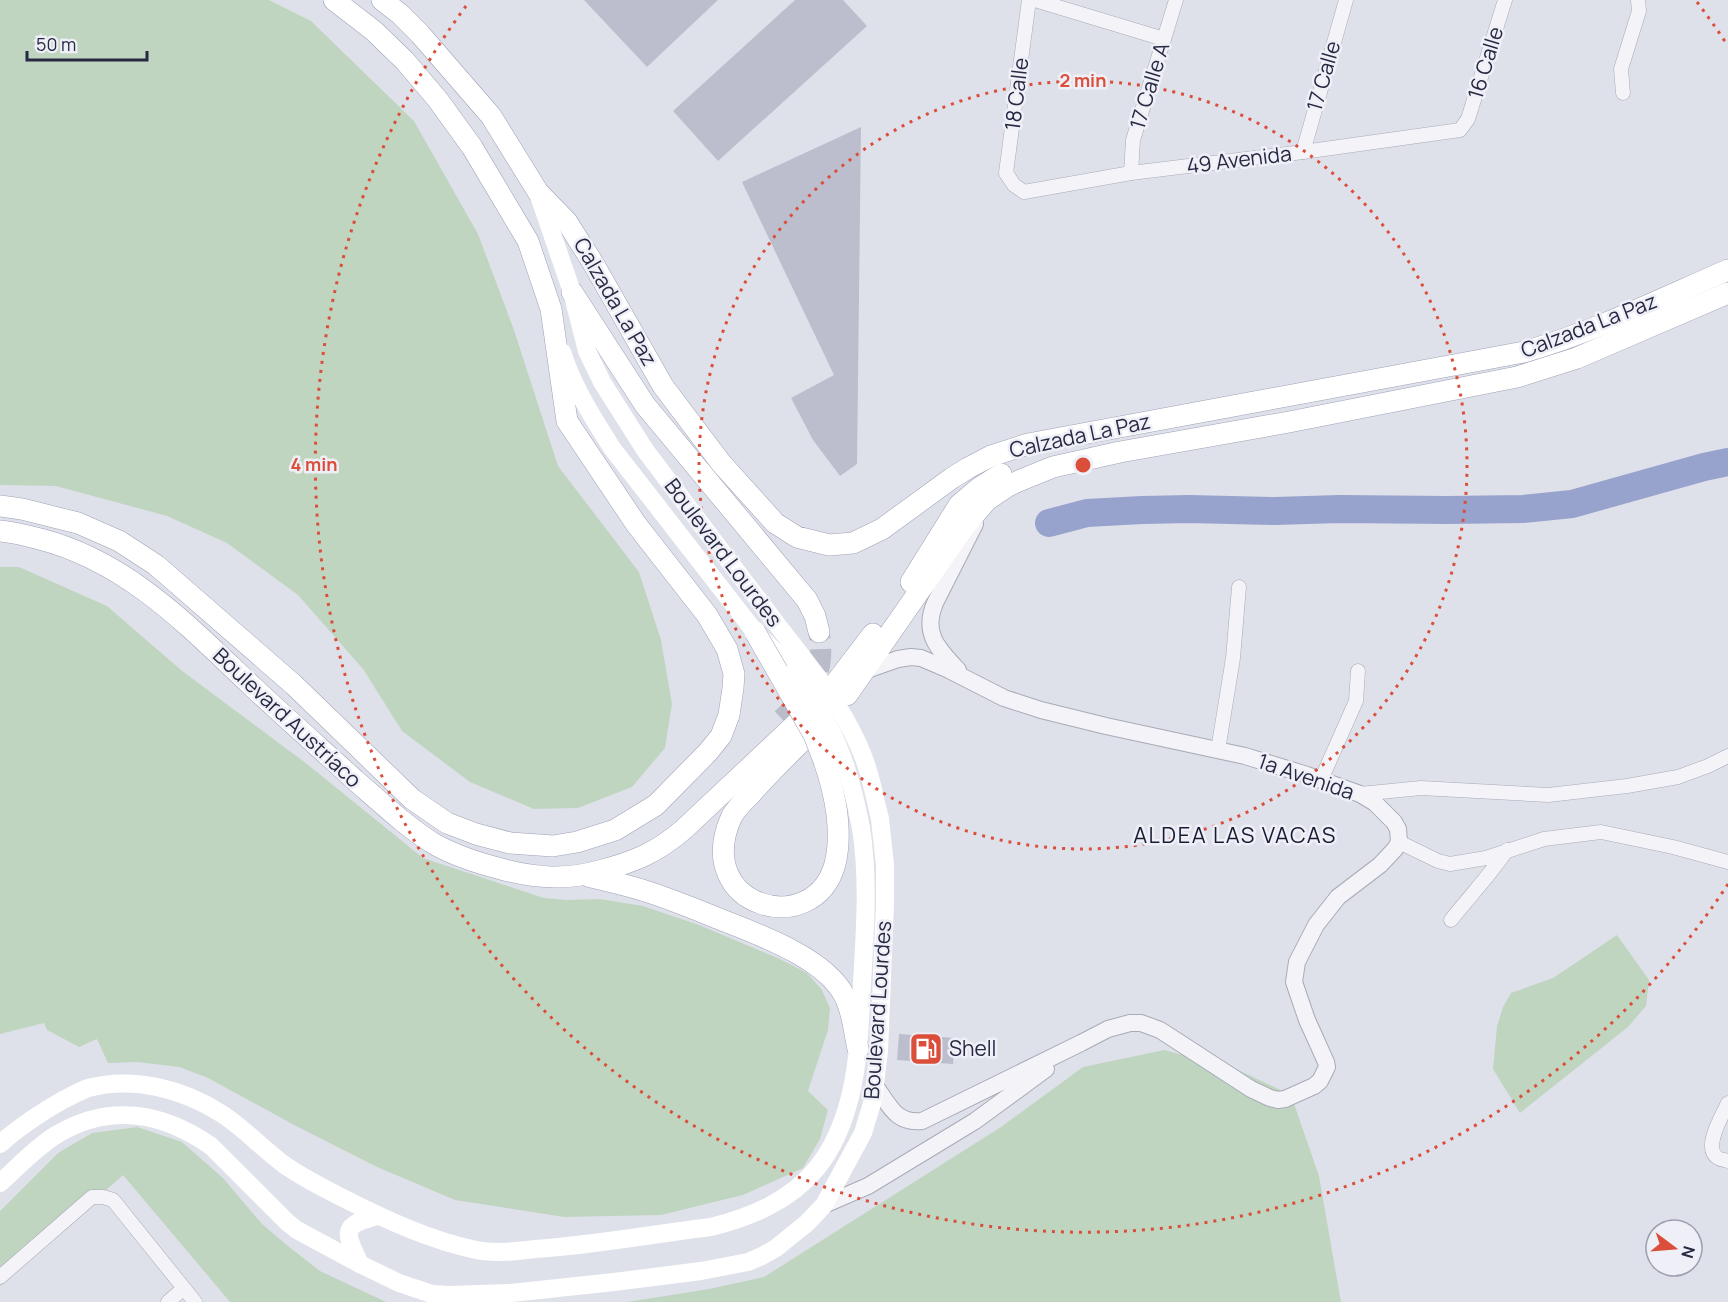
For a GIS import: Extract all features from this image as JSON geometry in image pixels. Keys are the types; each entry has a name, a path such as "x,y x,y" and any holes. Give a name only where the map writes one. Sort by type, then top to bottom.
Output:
{"main road":[{"path":"334,0 374,31 405,61 438,100 472,147 528,241 551,309 555,332"},
{"name":"Calzada La Paz","path":"382,0 420,34 491,116 538,192 567,222 593,262 663,386 721,463 775,523 791,534 810,542 829,545 853,543 882,529 952,478 991,456 1012,449 1524,352 1550,345 1728,270"},
{"name":"Boulevard Lourdes","path":"0,1183 37,1150 69,1129 112,1115 147,1117 171,1124 205,1142 227,1160 286,1222 297,1230 360,1264 412,1288 432,1294 468,1296 614,1282 728,1267 748,1262 769,1252 792,1236 824,1205 863,1133 876,1087 885,903 885,865 880,819 859,746 840,709 645,450 602,382 586,351 572,292 538,192"},
{"path":"572,292 639,398 807,600 815,616 819,632"},
{"name":"Calzada La Paz","path":"1038,472 1003,473 979,488 959,505 842,688 864,671 964,527 987,500 1008,486 1038,472 1120,452 1290,422 1517,377 1577,358 1728,293"},
{"name":"Boulevard Lourdes","path":"0,1144 36,1115 86,1089 127,1082 158,1087 182,1094 222,1114 286,1165 314,1183 377,1216 446,1243 480,1251 561,1247 711,1227 736,1221 783,1198 801,1185 818,1167 841,1124 850,1096 858,1048 866,915 865,863 861,828 850,783 833,735 795,671 756,632 612,448 576,387 555,332"},
{"name":"Boulevard Austríaco","path":"0,506 22,508 78,523 118,541 156,565 294,685 412,799 447,823 510,843 554,846 577,842 615,830 656,805 708,752 721,736 729,715 734,674 727,649 707,615 636,524 567,421 555,332"},
{"name":"Boulevard Austríaco","path":"0,531 13,532 62,546 105,564 128,577 191,629 372,796 434,844 488,865 522,874 552,878 585,875"},
{"path":"585,875 646,856 665,845 796,725 733,814 728,826 724,854 728,875 732,882 740,891 761,904 779,907 797,905 826,884 834,865 837,849 837,821 825,761 814,735 756,632"},
{"path":"585,875 671,900 780,944 799,954 829,977 845,996 858,1048"},
{"path":"360,1264 350,1241 350,1229 359,1221 377,1216"}],"street":[{"name":"18 Calle","path":"1014,185 1006,173 1029,0"},
{"path":"1035,0 1164,39"},
{"name":"17 Calle A","path":"1131,173 1133,141 1176,0"},
{"name":"17 Calle","path":"1303,152 1346,0"},
{"name":"16 Calle","path":"1464,126 1505,0"},
{"path":"1623,93 1621,69 1639,11 1638,0"},
{"name":"49 Avenida","path":"1014,185 1024,192 1131,173 1460,130 1464,126"},
{"name":"1a Avenida","path":"967,680 938,646 931,635 929,623 935,603 987,500"},
{"path":"1218,750 1233,658 1239,587"},
{"name":"1a Avenida","path":"864,671 898,658 916,657 949,669 1004,698 1041,710 1245,756 1321,780 1360,794 1375,803 1394,822 1398,829 1399,842"},
{"path":"1321,780 1356,701 1358,671"},
{"path":"1360,794 1421,788 1548,795 1627,786 1678,777 1728,756"},
{"path":"876,1087 900,1118 910,1122 922,1121 1108,1029 1130,1023 1141,1023 1169,1035 1260,1094 1278,1100 1285,1099 1320,1082 1326,1062 1307,1020 1294,982 1297,962 1316,926 1338,897 1380,865 1399,842 1438,861 1450,864 1486,858 1544,839 1601,832 1673,847 1728,862"},
{"path":"1451,921 1507,850"},
{"path":"824,1205 868,1186 975,1122 1081,1043"},
{"path":"1728,1103 1712,1140 1711,1149 1718,1158 1728,1161"},
{"path":"0,1277 92,1197 103,1197 113,1200 195,1302"},
{"path":"168,1302 183,1289"}],"green space":[{"path":"0,0 269,0 311,21 414,121 478,234 514,330 558,466 639,572 661,640 672,704 665,748 632,787 578,808 534,809 470,782 402,731 363,669 298,595 227,543 167,516 56,486 0,485"},
{"path":"0,567 19,567 107,606 181,670 307,764 423,858 544,898 600,899 643,906 699,925 780,959 807,973 822,990 830,1008 828,1030 808,1091 828,1110 820,1139 803,1168 743,1195 661,1215 564,1217 455,1200 377,1167 208,1078 179,1067 137,1062 108,1063 97,1039 79,1047 47,1030 44,1023 0,1034"},
{"path":"1617,935 1649,980 1646,1006 1628,1027 1520,1113 1493,1069 1497,1026 1503,1007 1511,993 1553,978"},
{"path":"1164,1050 1238,1070 1291,1095 1319,1176 1341,1302 627,1302 709,1289 764,1277 1001,1127 1083,1067"},
{"path":"137,1127 182,1142 223,1178 262,1224 288,1246 320,1271 386,1302 230,1302 123,1175 0,1286 0,1211 58,1153 92,1133"}],"building":[{"path":"584,0 718,0 647,67"},
{"path":"795,0 843,0 867,26 718,161 673,111"},
{"path":"861,127 857,464 840,476 813,440 791,398 834,375 742,182"},
{"name":"Shell","path":"899,1034 955,1038 953,1064 897,1060"}],"waterway":[{"path":"1049,523 1087,513 1142,510 1523,509 1572,504 1728,462"}],"tunnel":[{"path":"782,719 809,690 814,681 820,660 819,632"}],"place":[{"name":"Shell","path":"926,1049"}],"district":[{"name":"ALDEA LAS VACAS","path":"1235,835"}]}
